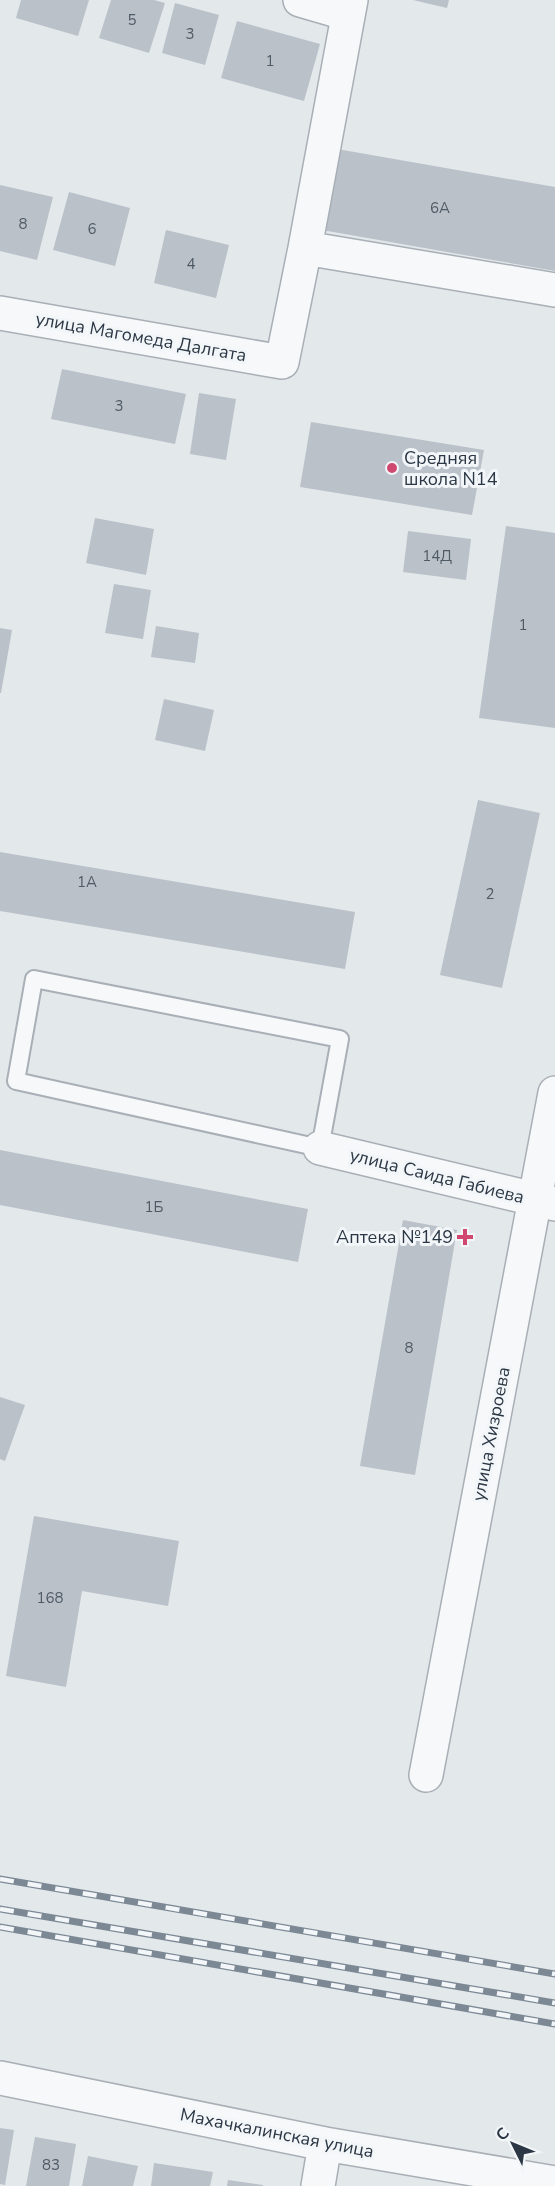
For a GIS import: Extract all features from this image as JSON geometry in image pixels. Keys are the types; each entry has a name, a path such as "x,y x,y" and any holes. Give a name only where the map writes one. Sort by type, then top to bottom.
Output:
{"street":[{"path":"300,0 350,7 305,248 555,290"},
{"name":"улица Магомеда Далгата","path":"0,313 282,362 305,248"},
{"name":"улица Хизроева","path":"426,1775 545,1202 555,1093"},
{"name":"улица Саида Габиева","path":"320,1148 545,1202"},
{"name":"Махачкалинская улица","path":"0,2078 326,2144 555,2183"},
{"path":"318,2186 326,2144"}],"lane":[{"path":"34,979 340,1039 320,1148 16,1082 34,979"}],"building":[{"path":"21,0 89,0 78,36 16,18"},
{"path":"111,0 154,0 165,3 149,53 99,38"},
{"path":"413,0 449,0 447,8"},
{"path":"175,3 219,15 205,65 162,53"},
{"path":"237,21 320,44 304,101 221,78"},
{"path":"337,149 555,187 555,271 322,230"},
{"path":"0,185 53,197 37,260 0,251"},
{"path":"69,192 130,208 115,266 53,250"},
{"path":"166,230 229,245 216,298 154,283"},
{"path":"62,369 186,394 175,444 51,419"},
{"path":"199,393 236,399 226,460 190,454"},
{"name":"Средняя школа N14","path":"311,422 484,450 472,515 300,487"},
{"path":"95,518 154,529 146,575 86,563"},
{"path":"506,526 555,533 555,728 479,718"},
{"path":"408,531 471,539 466,580 403,572"},
{"path":"114,584 151,590 143,639 105,633"},
{"path":"156,626 199,633 195,663 151,657"},
{"path":"0,628 12,630 1,693 0,693"},
{"path":"164,699 214,710 205,751 155,740"},
{"path":"478,800 540,813 502,988 440,975"},
{"path":"0,852 355,912 345,969 0,911"},
{"path":"0,1150 308,1209 298,1262 0,1205"},
{"path":"403,1220 457,1230 415,1475 360,1466"},
{"path":"0,1397 25,1405 5,1461 0,1459"},
{"path":"34,1516 179,1541 168,1606 82,1591 66,1687 6,1676"},
{"path":"0,2128 14,2130 5,2185 0,2184"},
{"path":"35,2137 76,2144 69,2186 26,2186"},
{"path":"88,2156 138,2166 133,2186 82,2186"},
{"path":"154,2163 213,2172 210,2186 151,2186"},
{"path":"228,2180 263,2185 263,2186 227,2186"}],"railway":[{"path":"0,1879 555,1974"},
{"path":"0,1909 555,2003"},
{"path":"0,1927 555,2024"}],"place":[{"name":"Средняя школа N14","path":"392,468"},
{"name":"Аптека №149","path":"465,1237"}]}
